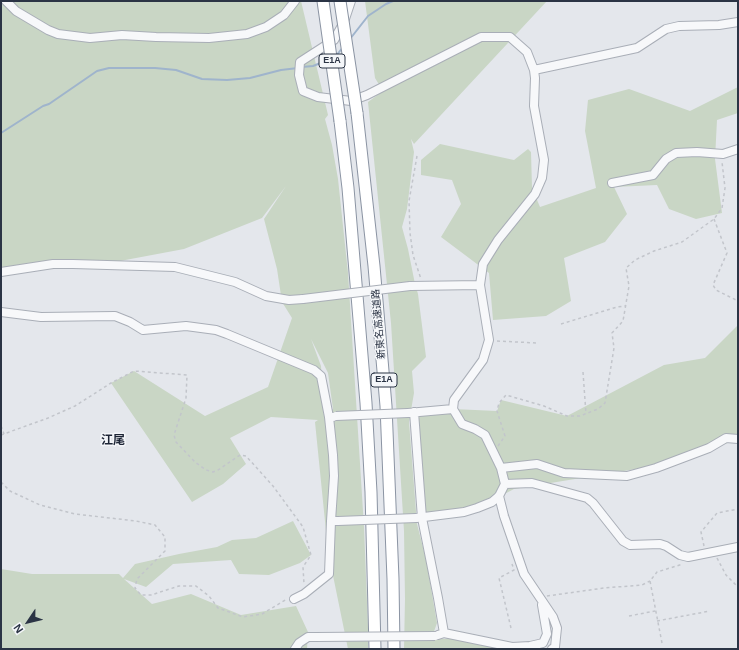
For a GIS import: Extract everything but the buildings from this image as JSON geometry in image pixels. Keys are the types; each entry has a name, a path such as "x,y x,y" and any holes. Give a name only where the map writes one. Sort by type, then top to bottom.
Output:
{"highway":[{"name":"新東名高速道路","path":"323,1 348,188 365,388 371,492 375,649"},
{"name":"新東名高速道路","path":"340,1 357,113 374,266 386,399 393,579 394,649"}],"street":[{"path":"6,1 16,11 48,30 58,34 90,38 122,35 209,38 247,34 266,27 284,15 295,1"},
{"path":"335,521 419,518 464,512 492,502 499,496 505,484 501,468 494,453 485,435 462,424 453,409 454,400 483,360 489,340 480,285 483,264 498,240 535,194 542,178 544,160 534,106 534,70 527,52 510,37 481,37 367,95 351,101 318,97 303,91 299,75 300,62 334,40 344,22 351,1"},
{"path":"534,70 637,48 666,29 679,26 719,25 738,22"},
{"path":"612,183 653,175 666,159 676,153 697,152 723,154 738,149"},
{"path":"1,272 48,265 74,264 175,267 235,282 266,296 289,300 410,286 480,285"},
{"path":"1,312 41,317 116,316 143,330 186,326 216,330 314,370 321,376 333,417 335,521 329,574 304,594 294,599"},
{"path":"333,417 453,409"},
{"path":"411,412 419,518 438,598 444,633"},
{"path":"501,468 537,464 564,473 626,476 656,468 709,448 726,438 738,439"},
{"path":"505,484 532,483 587,498 593,503 623,541 630,545 660,544 680,555 688,557 738,547"},
{"path":"499,496 504,516 524,574 553,617 557,628 556,648"},
{"path":"295,649 299,643 308,637 435,636 444,633 512,647 530,646 543,643 548,634 540,599"}],"path":[{"path":"494,453 505,436 497,411 499,403 506,395 544,406 567,416 580,416 586,414 598,409 605,403 614,348 612,333 623,321 629,286 626,268 635,260 654,251 682,242 714,219 722,208 725,188 722,163 723,154"},
{"path":"417,156 409,201 410,233 413,255 424,285"},
{"path":"714,219 727,253 712,285 716,290 738,301"},
{"path":"561,324 617,307 625,306"},
{"path":"489,340 537,343"},
{"path":"1,435 76,406 111,383 134,371 187,375 186,398 174,435 176,442 195,462 206,470 213,472 240,455 246,456 274,486 303,527 311,555 303,567 304,594"},
{"path":"583,372 586,414"},
{"path":"1,426 4,434"},
{"path":"1,482 10,491 40,505 76,514 136,521 155,525 165,537 165,551 137,579 135,588 141,595 151,595 179,586 196,586 209,596 218,608 243,617 262,614 285,600 294,599"},
{"path":"705,554 701,532 717,513 738,509"},
{"path":"715,552 726,574 738,588"},
{"path":"540,599 604,588 642,585 650,581 657,572 688,562"},
{"path":"511,628 499,578 514,570 512,563"},
{"path":"650,581 662,643"},
{"path":"629,616 656,611"},
{"path":"658,622 710,611"}],"green space":[{"path":"1,1 301,1 328,115 325,119 332,145 338,179 348,273 364,527 368,649 348,649 328,551 315,422 318,420 271,417 230,438 246,464 223,484 192,502 111,383 134,371 205,416 268,387 292,318 282,302 277,269 264,219 286,186 262,218 184,249 104,264 1,270","holes":["311,339 328,373 333,409 324,416 321,366"]},
{"path":"365,1 547,1 414,144 411,139 414,152 407,209 402,227 418,294 426,357 412,371 414,393 409,422 417,524 426,559 437,623 431,640 454,638 514,649 404,649 404,531 391,323 368,102 383,91 375,78"},
{"path":"738,87 738,113 717,120 715,159 722,213 696,219 669,209 657,185 614,187 627,214 605,242 564,258 571,301 546,316 493,320 489,273 441,237 461,204 452,180 421,175 421,160 440,144 514,160 528,149 531,152 532,188 540,207 596,188 585,131 588,100 629,89 690,111"},
{"path":"738,325 738,440 642,468 514,489 489,502 424,516 414,412 453,409 497,411 501,400 567,416 664,365 705,358"},
{"path":"293,521 311,555 300,563 269,575 239,574 231,560 173,564 146,587 124,579 152,604 191,594 241,615 296,606 308,632 307,649 1,649 1,569 32,574 119,574 123,578 135,564 217,547 232,540 256,538"}],"waterway":[{"path":"350,39 368,16 393,1"},
{"path":"336,56 343,47"},
{"path":"302,67 313,66 328,60"},
{"path":"1,133 43,106 49,104 97,71 109,68 155,68 176,70 202,79 227,80 250,78 281,70 298,68"}],"district":[{"name":"江尾","path":"113,441"}]}
